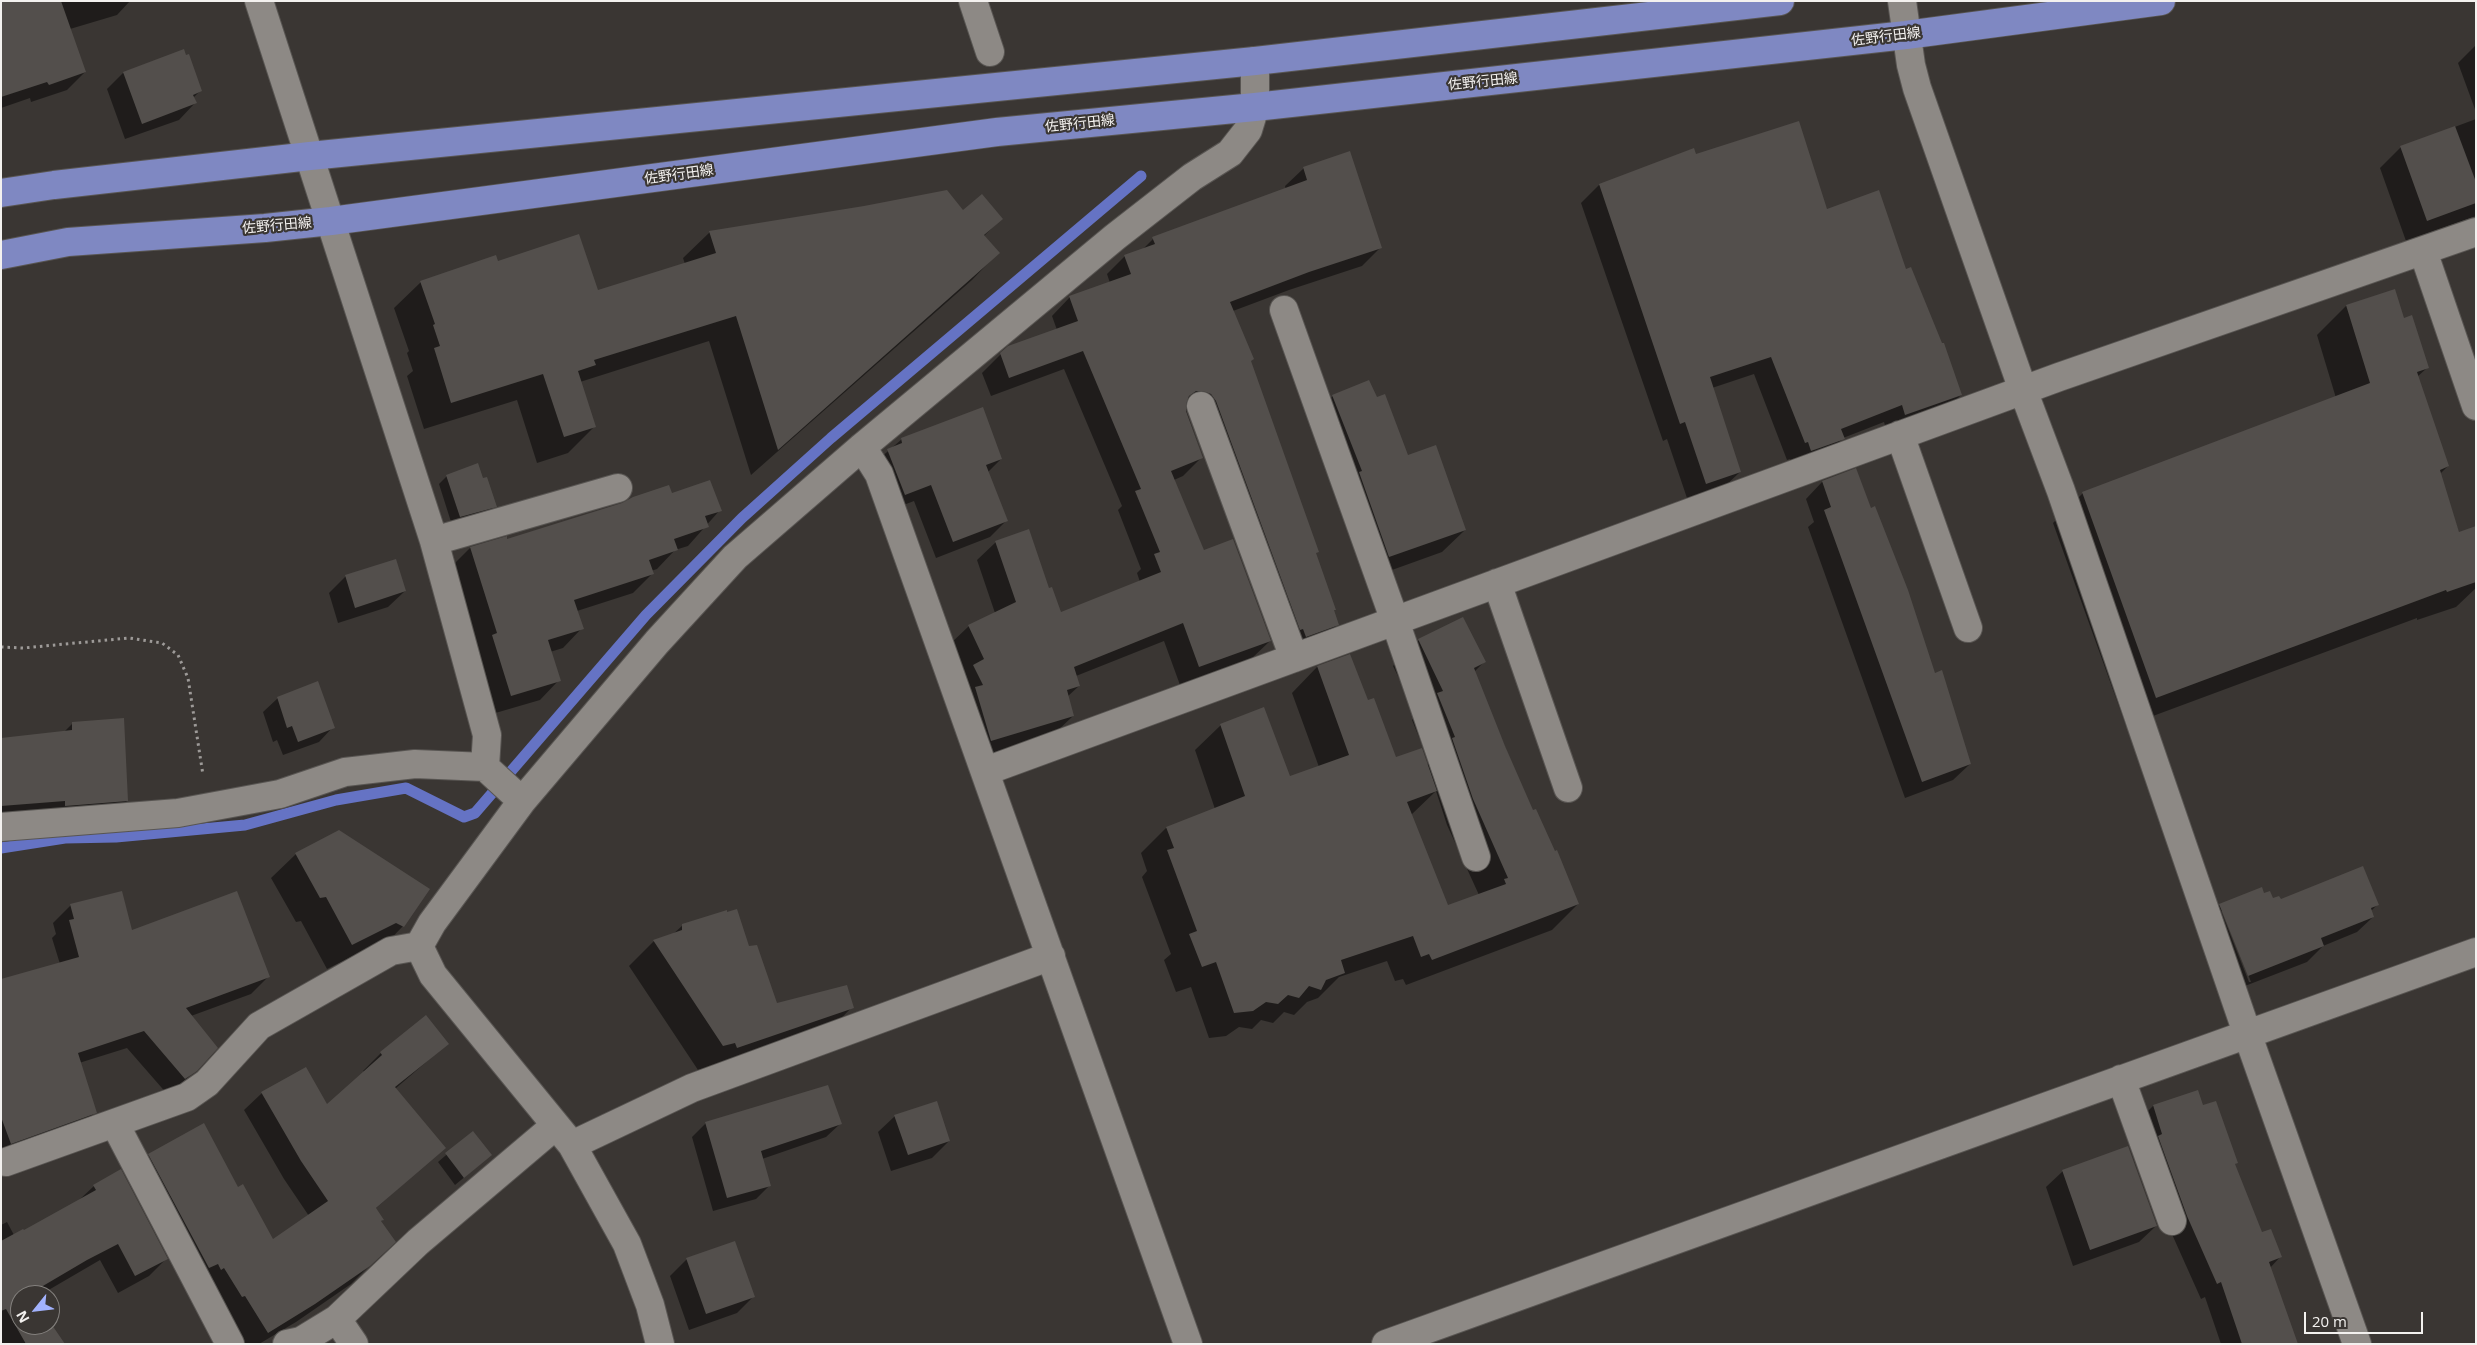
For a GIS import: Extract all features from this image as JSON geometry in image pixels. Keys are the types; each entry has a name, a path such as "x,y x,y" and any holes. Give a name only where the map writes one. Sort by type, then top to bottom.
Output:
{"main road":[{"path":"1,193 54,185 310,156 1255,61 1780,1"},
{"name":"佐野行田線","path":"1,255 68,242 265,228 332,221 996,132 1255,107 1906,35 2161,1"}],"street":[{"path":"259,1 332,221 434,541 487,735 485,767"},
{"path":"973,1 990,52"},
{"path":"1902,1 1906,35 1917,88 2023,390 2061,491 2247,1034 2357,1344"},
{"path":"419,946 432,923 522,801 657,642 735,557 862,447 1115,237 1192,177 1230,153 1248,130 1255,107 1255,61"},
{"path":"986,771 2023,390 2476,232"},
{"path":"2423,251 2476,406"},
{"path":"1284,310 1395,621 1476,857"},
{"path":"1201,406 1294,658"},
{"path":"1900,435 1968,628"},
{"path":"862,447 879,474 1188,1344"},
{"path":"434,541 618,488"},
{"path":"1497,583 1568,788"},
{"path":"1,826 178,813 280,794 345,772 415,764 485,767 522,801"},
{"path":"6,1162 187,1097 207,1083 259,1026 391,951 419,946"},
{"path":"419,946 433,975 564,1135 627,1244 650,1305 660,1344"},
{"path":"1386,1344 2476,952"},
{"path":"287,1344 301,1341 337,1319 418,1242 564,1135 1051,956"},
{"path":"2121,1079 2172,1221"},
{"path":"115,1124 230,1344"},
{"path":"337,1319 354,1344"}],"path":[{"path":"1,647 24,648 129,638 162,643 178,655 188,678 194,706 208,807"}],"building":[{"path":"1,1 61,1 86,72 49,85 47,82 1,97"},
{"path":"184,49 186,55 189,54 202,91 193,95 197,103 142,124 123,72"},
{"path":"1799,121 1827,209 1879,190 1906,269 1911,267 1942,343 1944,343 1962,395 1905,415 1902,405 1841,429 1845,439 1811,451 1808,442 1805,443 1771,357 1710,377 1741,472 1706,484 1685,422 1680,424 1599,184 1694,148 1696,154"},
{"path":"2455,126 2476,182 2476,203 2427,221 2400,146"},
{"path":"1350,151 1382,248 1309,272 1230,302 1254,359 1251,361 1319,552 1316,553 1336,610 1334,610 1339,625 1306,637 1303,629 1300,630 1216,401 1211,394 1196,391 1189,396 1186,411 1203,458 1171,471 1204,550 1233,539 1271,641 1199,667 1183,623 1074,667 1080,686 1067,690 1074,716 991,741 975,687 983,685 973,665 984,659 968,625 1016,602 995,541 1029,529 1049,588 1052,587 1061,612 1161,572 1154,554 1160,552 1135,491 1141,489 1083,351 1009,378 1000,353 1008,346 1078,321 1069,296 1131,274 1124,255 1155,244 1152,237 1307,180 1303,167"},
{"path":"947,190 963,210 982,194 1003,219 984,235 1000,253 778,450 736,316 594,360 596,365 578,371 596,427 564,437 543,374 451,403 434,348 440,346 433,325 435,324 420,281 496,255 498,261 579,234 598,290 716,253 709,231 864,206"},
{"path":"2395,289 2404,318 2412,315 2429,368 2417,372 2449,466 2440,470 2459,532 2476,526 2476,582 2447,592 2446,590 2156,698 2082,492 2370,383 2346,305"},
{"path":"1369,380 1377,397 1385,394 1408,455 1436,445 1466,530 1389,557 1359,472 1362,471 1332,395"},
{"path":"983,407 1002,459 986,465 1008,521 953,542 931,485 905,495 887,449 902,443 901,438"},
{"path":"478,463 483,478 487,477 497,507 460,517 446,475"},
{"path":"1856,468 1871,508 1875,506 1908,590 1935,673 1942,670 1971,764 1922,782 1824,510 1831,507 1822,481"},
{"path":"710,480 722,511 705,516 709,527 674,539 678,550 649,560 654,574 574,600 584,629 548,640 561,681 511,696 492,635 497,633 470,547 507,536 507,539 622,503 633,497 669,485 672,493"},
{"path":"396,559 406,591 355,608 345,575"},
{"path":"1463,617 1486,662 1474,668 1505,746 1533,810 1536,809 1555,851 1557,850 1579,904 1432,960 1429,954 1421,957 1413,936 1341,960 1345,973 1326,980 1321,990 1309,986 1299,998 1288,995 1278,1004 1266,1002 1253,1011 1234,1013 1216,962 1202,967 1189,934 1197,931 1167,850 1174,848 1166,827 1245,796 1220,724 1264,707 1290,776 1349,755 1317,666 1350,654 1368,700 1374,698 1396,757 1422,748 1437,791 1407,802 1448,905 1506,884 1504,879 1508,878 1473,799 1452,738 1455,737 1437,693 1443,691 1418,639"},
{"path":"318,681 335,728 298,742 292,726 287,728 277,697"},
{"path":"124,718 128,801 65,806 65,801 1,806 1,738 72,730 72,722"},
{"path":"339,830 430,889 404,927 396,923 352,945 326,897 320,898 295,853"},
{"path":"2363,866 2379,905 2371,908 2374,917 2321,938 2324,946 2248,976 2219,904 2262,887 2264,893 2270,891 2273,898 2279,896 2281,899"},
{"path":"122,891 132,930 237,891 270,977 186,1008 218,1048 197,1071 185,1079 144,1031 78,1053 97,1113 11,1144 1,1117 1,979 79,957 69,920 74,919 70,904"},
{"path":"737,909 749,946 757,945 777,1003 847,985 854,1008 737,1048 735,1043 723,1046 653,940 682,930 682,924 727,910 727,912"},
{"path":"426,1015 449,1044 395,1087 446,1148 376,1208 384,1220 381,1221 396,1242 370,1266 315,1304 268,1333 245,1296 242,1297 224,1268 221,1270 218,1264 209,1268 148,1154 204,1123 238,1187 243,1184 273,1239 328,1201 301,1161 261,1092 306,1067 327,1104 382,1055 380,1052"},
{"path":"828,1085 842,1124 761,1151 771,1186 727,1198 705,1122"},
{"path":"2198,1090 2203,1105 2216,1101 2238,1163 2235,1164 2262,1232 2271,1229 2282,1257 2269,1262 2298,1344 2242,1344 2221,1282 2217,1284 2187,1216 2158,1136 2162,1134 2153,1105"},
{"path":"937,1101 950,1141 908,1155 894,1115"},
{"path":"473,1131 492,1155 464,1178 445,1153"},
{"path":"2128,1146 2157,1226 2090,1250 2062,1170"},
{"path":"121,1169 168,1259 135,1276 118,1244 45,1285 10,1285 10,1316 6,1309 1,1311 1,1241 96,1190 93,1185"},
{"path":"735,1241 755,1297 706,1314 686,1258"},
{"path":"21,1335 59,1335 65,1344 26,1344"}],"waterway":[{"path":"1,848 65,838 116,837 245,825 336,800 406,788 464,817 475,813 646,615 742,518 831,438 1141,176"}]}
